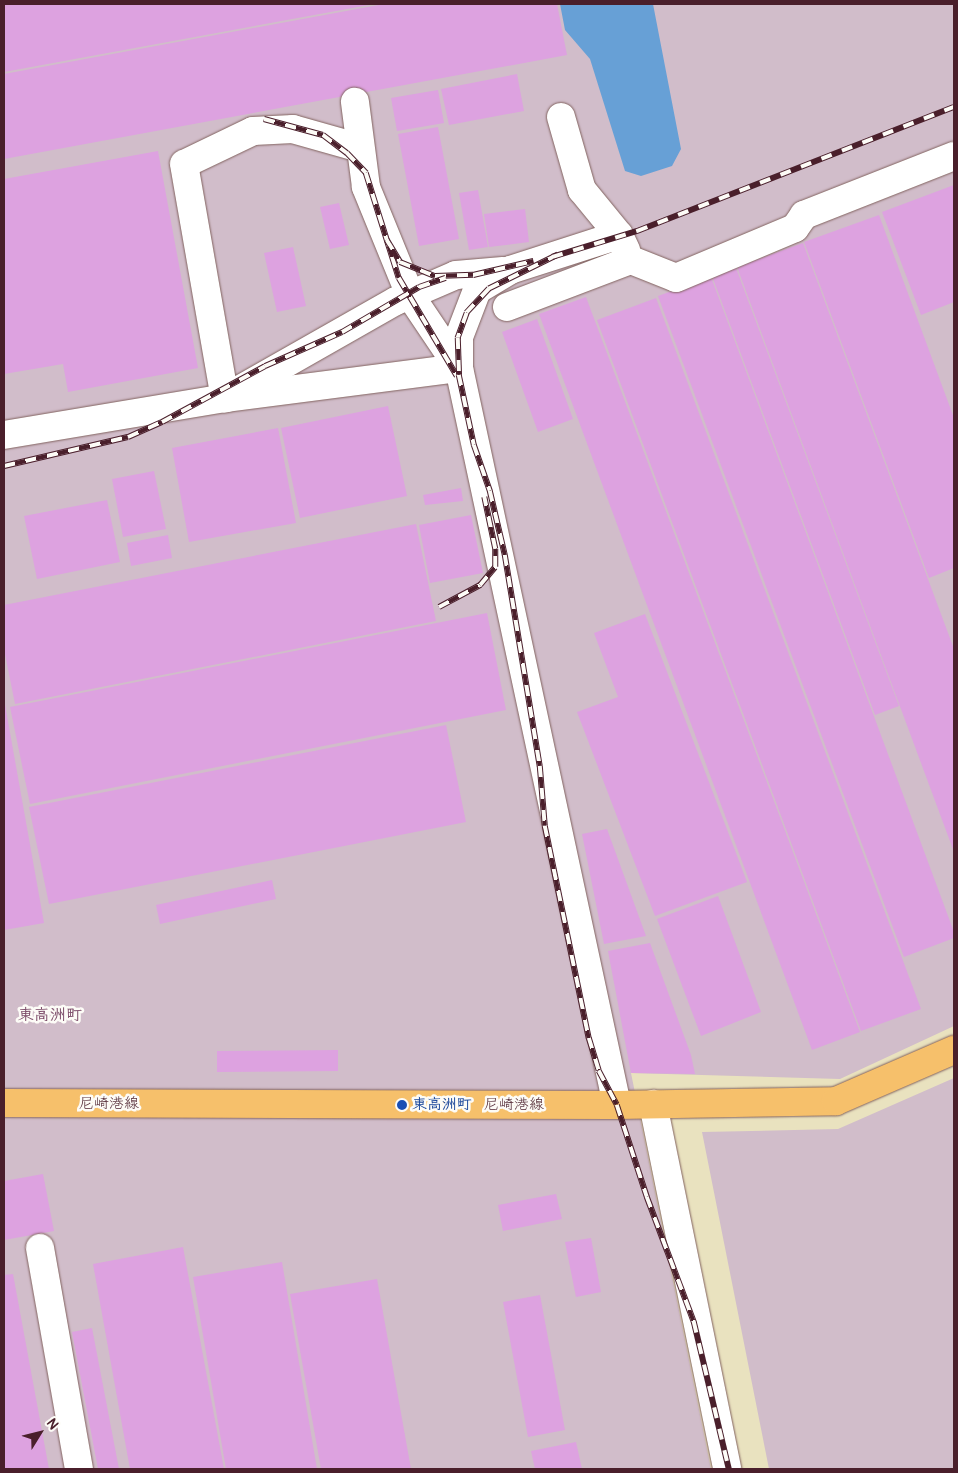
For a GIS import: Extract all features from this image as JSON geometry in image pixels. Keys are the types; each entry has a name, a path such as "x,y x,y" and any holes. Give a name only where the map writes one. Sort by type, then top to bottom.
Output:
{"main road":[{"name":"尼崎港線","path":"4,1103 617,1105 836,1101 954,1050"}],"lane":[{"path":"355,102 366,187 410,295 459,368"},
{"path":"561,117 582,190 619,235 631,260 676,278 795,228 804,215 954,156"},
{"path":"225,398 184,164 252,131 293,129 360,148"},
{"path":"225,398 410,295 456,275 510,270 619,235"},
{"path":"507,307 631,260"},
{"path":"510,270 476,290 460,337 459,368 617,1105"},
{"path":"4,436 225,398 459,368"},
{"path":"653,1104 727,1469"},
{"path":"40,1248 79,1469"}],"shaded area":[{"path":"4,4 954,4 954,1026 840,1079 631,1073 711,1469 4,1469"},
{"path":"954,1078 954,1469 769,1469 702,1132 838,1129"}],"water":[{"path":"560,4 653,4 681,149 672,166 641,176 625,171 590,59 565,30"}],"building":[{"path":"4,4 369,4 369,5 4,72"},
{"path":"384,4 557,4 567,55 4,159 4,74"},
{"path":"517,74 524,111 449,125 441,89"},
{"path":"438,90 444,123 397,131 391,98"},
{"path":"438,127 459,239 419,246 398,134"},
{"path":"158,151 198,368 68,392 63,364 4,374 4,179"},
{"path":"954,185 954,302 921,315 882,212"},
{"path":"478,190 488,247 469,250 459,193"},
{"path":"339,203 349,245 330,249 320,207"},
{"path":"525,209 529,242 489,247 484,214"},
{"path":"879,215 954,418 954,568 929,578 804,242"},
{"path":"803,243 954,649 954,852 737,267"},
{"path":"293,247 306,306 277,312 264,253"},
{"path":"736,268 899,706 875,715 712,276"},
{"path":"711,277 954,932 954,938 904,957 658,296"},
{"path":"586,297 860,1032 812,1050 539,314"},
{"path":"656,298 921,1009 861,1031 597,320"},
{"path":"537,319 573,419 538,432 502,332"},
{"path":"388,406 407,496 300,518 281,428"},
{"path":"278,428 296,523 189,542 172,448"},
{"path":"154,471 166,529 123,537 112,479"},
{"path":"461,488 463,501 425,505 423,495"},
{"path":"107,500 120,562 37,579 24,516"},
{"path":"471,515 483,573 430,583 419,525"},
{"path":"416,524 436,621 15,704 4,649 4,605"},
{"path":"168,535 172,558 131,566 127,543"},
{"path":"487,613 506,710 30,804 10,707"},
{"path":"645,614 747,882 655,916 577,712 618,697 594,633"},
{"path":"4,699 44,923 4,930"},
{"path":"446,725 466,822 49,904 29,807"},
{"path":"607,829 646,936 604,944 582,834"},
{"path":"272,880 276,899 160,924 156,905"},
{"path":"718,896 761,1012 701,1036 657,919"},
{"path":"650,943 691,1055 695,1074 631,1073 608,951"},
{"path":"338,1050 338,1071 217,1072 217,1051"},
{"path":"43,1174 54,1231 4,1240 4,1181"},
{"path":"556,1194 562,1219 503,1231 498,1205"},
{"path":"591,1238 601,1292 576,1297 565,1242"},
{"path":"183,1247 224,1469 130,1469 93,1264"},
{"path":"282,1262 317,1469 226,1469 193,1277"},
{"path":"13,1274 49,1469 4,1469 4,1275"},
{"path":"377,1279 411,1469 321,1469 290,1294"},
{"path":"540,1295 565,1430 528,1437 503,1302"},
{"path":"92,1328 119,1469 98,1469 72,1332"},
{"path":"576,1442 582,1469 535,1469 531,1451"}],"railway":[{"path":"552,257 637,231 954,107"},
{"path":"264,119 323,135 347,153 366,173 399,278 457,376"},
{"path":"387,240 400,262 435,276 473,275 533,261"},
{"path":"558,255 489,289 467,313 458,338 459,375 474,445 490,491 505,555 540,766 545,826 589,1038 599,1071 617,1105 647,1197 694,1322 729,1469"},
{"path":"4,466 128,437 162,422 265,366 342,332 419,287 445,278"},
{"path":"439,607 480,585 495,567 495,549 484,497"}],"place":[{"name":"東高洲町","path":"402,1105"}],"district":[{"name":"東高洲町","path":"50,1015"}]}
